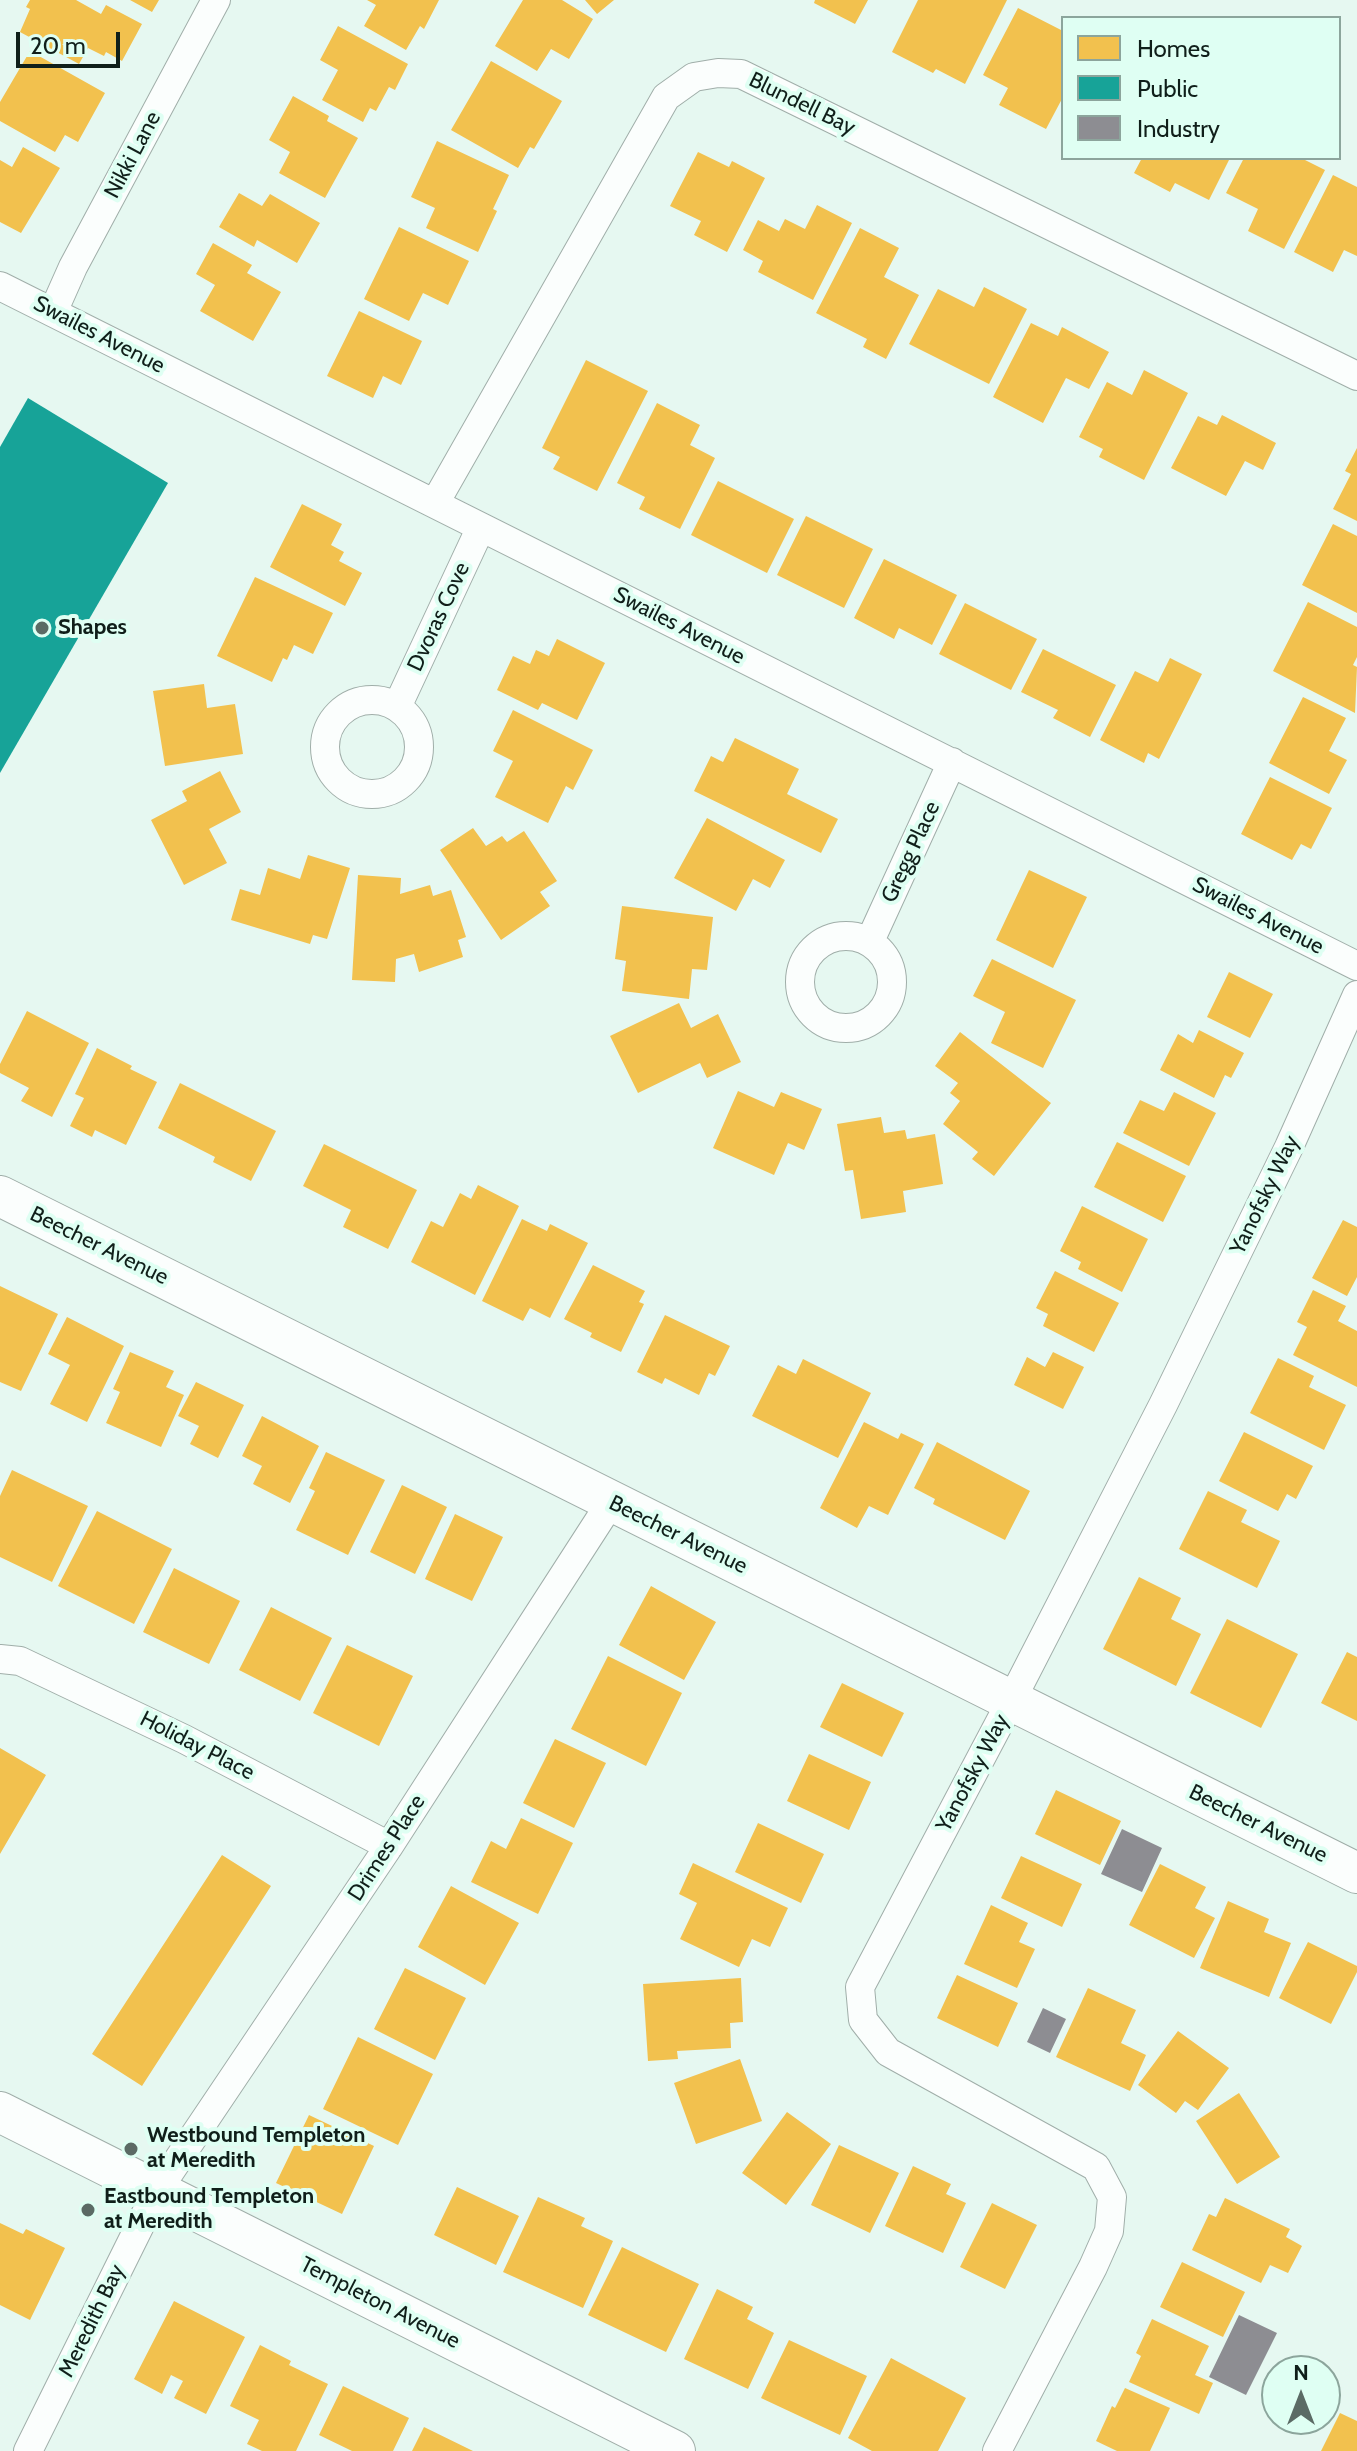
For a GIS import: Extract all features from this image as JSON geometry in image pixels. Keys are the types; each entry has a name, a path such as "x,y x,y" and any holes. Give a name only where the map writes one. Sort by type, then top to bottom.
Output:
{"street":[{"name":"Nikki Lane","path":"53,312 73,267 216,0"},
{"name":"Blundell Bay","path":"435,503 666,97 694,77 718,73 741,74 1357,376"},
{"name":"Swailes Avenue","path":"0,286 1357,966"},
{"name":"Dvoras Cove","path":"397,707 481,527"},
{"name":"Gregg Place","path":"870,941 952,762"},
{"name":"Yanofsky Way","path":"997,2451 1093,2267 1109,2231 1112,2197 1096,2167 888,2052 863,2020 860,1987 1170,1391 1289,1147 1357,995"},
{"name":"Beecher Avenue","path":"0,1196 1357,1873"},
{"name":"Drimes Place","path":"157,2191 389,1846 611,1502"},
{"name":"Holiday Place","path":"0,1659 20,1661 184,1739 389,1846"},
{"name":"Templeton Avenue","path":"0,2112 675,2451"},
{"name":"Meredith Bay","path":"28,2451 157,2191"}],"building: Homes":[{"path":"30,0 76,0 101,14 106,5 142,24 122,61 106,52 104,56 88,48 79,64 20,32 30,9 26,7"},
{"path":"130,0 159,0 152,12"},
{"path":"367,0 439,0 424,29 420,26 406,50 364,26 376,5"},
{"path":"523,0 562,0 593,19 569,59 551,49 537,71 495,46"},
{"path":"585,0 614,0 597,14"},
{"path":"815,0 868,0 855,24 814,3"},
{"path":"918,0 1007,0 965,84 936,69 933,73 892,52"},
{"path":"1018,8 1061,30 1061,101 1046,129 999,105 1008,88 983,75"},
{"path":"338,26 408,64 395,90 389,87 376,111 370,108 363,122 322,100 338,70 320,60"},
{"path":"30,51 105,93 78,142 65,135 55,152 0,121 0,102"},
{"path":"491,61 562,101 534,149 530,147 518,168 451,130"},
{"path":"293,96 329,116 327,121 358,138 325,198 279,173 290,152 269,140"},
{"path":"437,141 509,175 478,252 426,228 435,208 411,197"},
{"path":"23,147 60,168 21,233 0,222 0,160 12,167"},
{"path":"698,152 729,167 732,161 765,178 727,252 694,235 701,221 670,206"},
{"path":"1141,160 1229,160 1209,200 1175,183 1170,192 1134,173"},
{"path":"1243,160 1305,160 1325,170 1284,249 1248,231 1258,209 1226,193"},
{"path":"1333,175 1357,187 1357,256 1344,250 1333,272 1294,252"},
{"path":"239,193 262,206 270,194 320,223 297,263 257,240 254,247 219,227"},
{"path":"817,205 852,223 813,300 758,272 763,261 743,250 758,220 779,231 785,219 805,229"},
{"path":"399,227 469,261 448,305 423,293 409,321 364,299"},
{"path":"860,228 899,248 884,277 919,295 886,359 863,347 867,339 816,313"},
{"path":"213,243 252,265 247,273 281,292 253,341 200,311 215,285 196,274"},
{"path":"984,287 1027,309 989,384 909,344 938,289 974,307"},
{"path":"359,311 422,341 401,385 383,376 373,398 327,376"},
{"path":"1031,323 1058,336 1062,327 1109,352 1089,389 1066,378 1043,423 993,397"},
{"path":"586,360 648,391 597,491 553,469 560,457 542,448"},
{"path":"1144,370 1188,393 1144,480 1099,457 1103,449 1079,437 1107,382 1132,395"},
{"path":"657,403 700,425 690,445 715,458 680,529 639,509 645,497 617,483"},
{"path":"1222,415 1276,443 1263,470 1245,461 1226,496 1171,468 1198,416 1217,425"},
{"path":"1357,448 1357,521 1333,509 1351,474 1345,471"},
{"path":"718,481 794,519 767,573 691,535"},
{"path":"302,504 342,524 331,545 344,552 339,561 362,573 345,606 270,567"},
{"path":"806,516 873,549 844,608 777,575"},
{"path":"1333,524 1357,536 1357,613 1302,585"},
{"path":"884,559 957,595 932,645 899,628 894,639 854,618"},
{"path":"255,577 333,613 313,654 294,645 287,660 283,658 272,682 217,656"},
{"path":"1308,602 1357,627 1357,657 1353,665 1357,667 1355,713 1273,671"},
{"path":"965,603 1037,639 1011,690 939,654"},
{"path":"557,639 605,663 577,720 542,703 538,710 497,690 513,656 530,664 536,650 549,656"},
{"path":"1043,649 1116,685 1090,737 1053,718 1058,710 1021,692"},
{"path":"1170,658 1202,674 1159,759 1148,753 1144,763 1100,740 1135,671 1158,682"},
{"path":"204,684 207,708 235,704 243,754 165,766 153,691"},
{"path":"1303,697 1346,718 1329,751 1347,760 1329,794 1269,763"},
{"path":"513,710 593,750 573,790 566,786 548,823 495,797 513,761 493,751"},
{"path":"735,738 799,769 787,794 838,819 821,853 694,791 711,756 723,762"},
{"path":"220,771 241,812 209,829 227,863 184,885 151,820 187,801 182,791"},
{"path":"1270,777 1332,808 1311,849 1301,844 1292,860 1241,834"},
{"path":"707,818 785,860 770,888 753,879 736,911 674,878"},
{"path":"473,828 486,846 502,836 507,842 524,831 557,881 540,892 550,906 501,940 440,850"},
{"path":"308,855 350,868 327,939 313,935 310,944 231,920 240,889 260,895 268,868 300,879"},
{"path":"1029,870 1087,897 1053,968 996,940"},
{"path":"358,875 401,878 400,894 430,885 433,896 451,890 466,937 458,940 463,957 419,972 414,954 396,959 395,982 352,980"},
{"path":"622,906 713,917 707,970 692,969 689,999 622,991 626,961 615,959"},
{"path":"992,959 1076,1000 1043,1068 991,1043 1005,1012 973,996"},
{"path":"1229,972 1273,994 1250,1038 1207,1017"},
{"path":"679,1003 691,1028 718,1014 741,1062 707,1078 700,1063 638,1093 610,1036"},
{"path":"27,1011 89,1043 52,1117 21,1101 29,1088 0,1073 0,1064"},
{"path":"1199,1030 1244,1053 1231,1078 1225,1075 1214,1098 1160,1070 1178,1034 1193,1043"},
{"path":"960,1032 1051,1103 994,1176 972,1159 978,1152 943,1124 960,1101 950,1093 958,1083 935,1066"},
{"path":"97,1048 157,1082 126,1145 95,1130 92,1137 70,1126 84,1098 75,1094"},
{"path":"180,1083 276,1131 251,1181 213,1162 215,1157 158,1128"},
{"path":"738,1091 774,1107 781,1092 822,1109 804,1150 788,1143 774,1175 713,1148"},
{"path":"1174,1092 1216,1113 1189,1166 1123,1133 1140,1100 1164,1111"},
{"path":"881,1117 884,1133 905,1130 907,1139 935,1134 943,1184 903,1191 906,1212 861,1219 853,1170 845,1171 837,1124"},
{"path":"1117,1142 1186,1176 1163,1222 1094,1187"},
{"path":"324,1144 417,1190 388,1249 343,1227 351,1210 303,1186"},
{"path":"478,1185 519,1206 475,1295 411,1262 431,1221 443,1227 460,1193 471,1199"},
{"path":"1082,1206 1148,1239 1122,1292 1078,1269 1081,1262 1060,1251"},
{"path":"522,1219 547,1231 550,1224 588,1243 550,1318 530,1308 523,1321 482,1301"},
{"path":"1343,1220 1357,1227 1357,1277 1347,1296 1312,1278"},
{"path":"593,1265 645,1291 639,1302 644,1304 621,1352 590,1337 592,1333 564,1319"},
{"path":"1055,1271 1119,1303 1094,1352 1043,1326 1048,1314 1036,1308"},
{"path":"0,1286 58,1314 21,1391 0,1382"},
{"path":"1313,1290 1346,1306 1338,1321 1357,1331 1357,1387 1293,1355 1307,1327 1297,1322"},
{"path":"665,1315 730,1346 715,1376 709,1373 699,1395 665,1378 662,1384 637,1372"},
{"path":"67,1317 124,1346 87,1422 50,1404 70,1365 48,1354"},
{"path":"130,1352 174,1371 166,1387 184,1395 161,1447 106,1423 120,1392 113,1389"},
{"path":"1053,1352 1084,1367 1063,1409 1014,1385 1027,1357 1045,1367"},
{"path":"1278,1358 1314,1376 1309,1387 1346,1405 1324,1450 1250,1413"},
{"path":"803,1359 871,1393 838,1458 752,1416 778,1365 796,1374"},
{"path":"196,1382 244,1405 218,1458 190,1444 199,1426 178,1416"},
{"path":"262,1416 319,1446 290,1503 253,1484 262,1466 242,1456"},
{"path":"864,1422 898,1439 901,1433 924,1444 888,1515 869,1506 857,1528 820,1508"},
{"path":"1244,1432 1313,1466 1296,1499 1287,1494 1278,1511 1219,1481"},
{"path":"937,1442 1030,1491 1005,1540 933,1504 935,1499 914,1488"},
{"path":"326,1452 385,1480 348,1555 296,1530 315,1491 309,1488"},
{"path":"12,1470 88,1506 52,1582 0,1557 0,1496"},
{"path":"402,1485 447,1507 415,1574 370,1552"},
{"path":"1208,1491 1247,1510 1241,1522 1280,1541 1257,1588 1179,1549"},
{"path":"97,1511 172,1549 134,1624 58,1586"},
{"path":"455,1514 503,1537 472,1601 425,1579"},
{"path":"174,1568 240,1601 209,1664 143,1632"},
{"path":"1139,1577 1181,1598 1171,1619 1201,1634 1176,1686 1103,1649"},
{"path":"651,1586 716,1622 684,1680 619,1645"},
{"path":"271,1607 332,1638 300,1701 239,1670"},
{"path":"1227,1619 1298,1654 1261,1728 1190,1693"},
{"path":"347,1645 413,1676 379,1746 313,1713"},
{"path":"1347,1652 1357,1657 1357,1721 1321,1703"},
{"path":"608,1656 682,1693 646,1766 571,1729"},
{"path":"842,1683 904,1713 882,1757 820,1727"},
{"path":"555,1739 606,1763 574,1828 523,1803"},
{"path":"0,1748 46,1775 0,1854"},
{"path":"809,1754 871,1782 849,1830 787,1801"},
{"path":"1056,1790 1121,1821 1100,1865 1035,1834"},
{"path":"521,1818 573,1843 538,1914 471,1882 491,1841 506,1849"},
{"path":"758,1823 824,1854 801,1903 735,1872"},
{"path":"222,1855 271,1886 142,2086 92,2054"},
{"path":"1021,1856 1082,1884 1062,1927 1001,1898"},
{"path":"693,1863 788,1908 770,1947 752,1939 739,1967 680,1939 697,1903 679,1894"},
{"path":"1160,1864 1206,1887 1195,1908 1215,1918 1194,1958 1129,1925"},
{"path":"451,1886 519,1923 485,1985 418,1947"},
{"path":"1228,1901 1269,1919 1264,1932 1291,1943 1269,1997 1200,1968"},
{"path":"991,1905 1028,1923 1019,1942 1035,1949 1017,1988 964,1964"},
{"path":"1308,1942 1357,1966 1357,1972 1331,2024 1279,1998"},
{"path":"405,1968 466,1998 435,2060 374,2029"},
{"path":"957,1975 1018,2003 998,2047 937,2018"},
{"path":"741,1978 743,2022 730,2023 731,2048 677,2051 678,2059 648,2061 643,1984"},
{"path":"1088,1988 1136,2010 1121,2043 1146,2055 1130,2091 1056,2057"},
{"path":"1178,2031 1229,2068 1198,2110 1185,2101 1176,2113 1138,2085"},
{"path":"358,2037 433,2074 398,2145 323,2109"},
{"path":"740,2059 762,2121 696,2144 674,2083"},
{"path":"1239,2093 1280,2157 1237,2184 1196,2121"},
{"path":"787,2112 831,2144 786,2205 742,2173"},
{"path":"309,2115 374,2146 342,2214 276,2183"},
{"path":"839,2145 899,2173 870,2233 811,2205"},
{"path":"913,2166 951,2184 946,2194 966,2203 943,2253 885,2226"},
{"path":"457,2187 519,2216 496,2265 434,2235"},
{"path":"538,2197 585,2218 581,2226 613,2241 583,2308 503,2272"},
{"path":"1225,2198 1290,2229 1286,2237 1302,2246 1288,2273 1270,2265 1261,2283 1192,2250 1209,2214 1216,2217"},
{"path":"992,2203 1037,2225 1005,2289 960,2267"},
{"path":"0,2223 23,2234 26,2229 65,2248 30,2320 0,2305"},
{"path":"622,2247 699,2284 666,2352 588,2315"},
{"path":"1182,2262 1245,2292 1223,2337 1160,2307"},
{"path":"717,2289 753,2307 747,2319 774,2333 748,2389 684,2359"},
{"path":"174,2301 245,2337 206,2414 174,2398 183,2381 171,2375 162,2394 134,2379"},
{"path":"1152,2319 1209,2346 1195,2375 1213,2383 1199,2414 1129,2382 1141,2356 1136,2353"},
{"path":"789,2340 867,2376 840,2435 761,2398"},
{"path":"260,2345 291,2361 289,2365 328,2384 296,2451 262,2451 247,2444 259,2420 230,2406"},
{"path":"891,2358 966,2398 938,2451 872,2451 848,2438"},
{"path":"343,2386 409,2418 393,2451 352,2451 319,2435"},
{"path":"1125,2388 1170,2408 1150,2451 1117,2451 1096,2441 1112,2406 1115,2408"},
{"path":"1341,2413 1357,2421 1357,2451 1321,2451 1329,2435 1341,2435"},
{"path":"424,2427 473,2451 412,2451"}],"building: Public":[{"name":"Shapes","path":"28,398 168,483 0,773 0,447"}],"building: Industry":[{"path":"1122,1829 1162,1848 1142,1892 1101,1874"},
{"path":"1043,2008 1066,2019 1050,2053 1027,2042"},
{"path":"1239,2315 1277,2333 1266,2355 1261,2355 1261,2365 1246,2395 1209,2377"}],"place":[{"name":"Shapes","path":"42,628"},
{"name":"Westbound Templeton at Meredith","path":"131,2149"},
{"name":"Eastbound Templeton at Meredith","path":"88,2210"}]}
